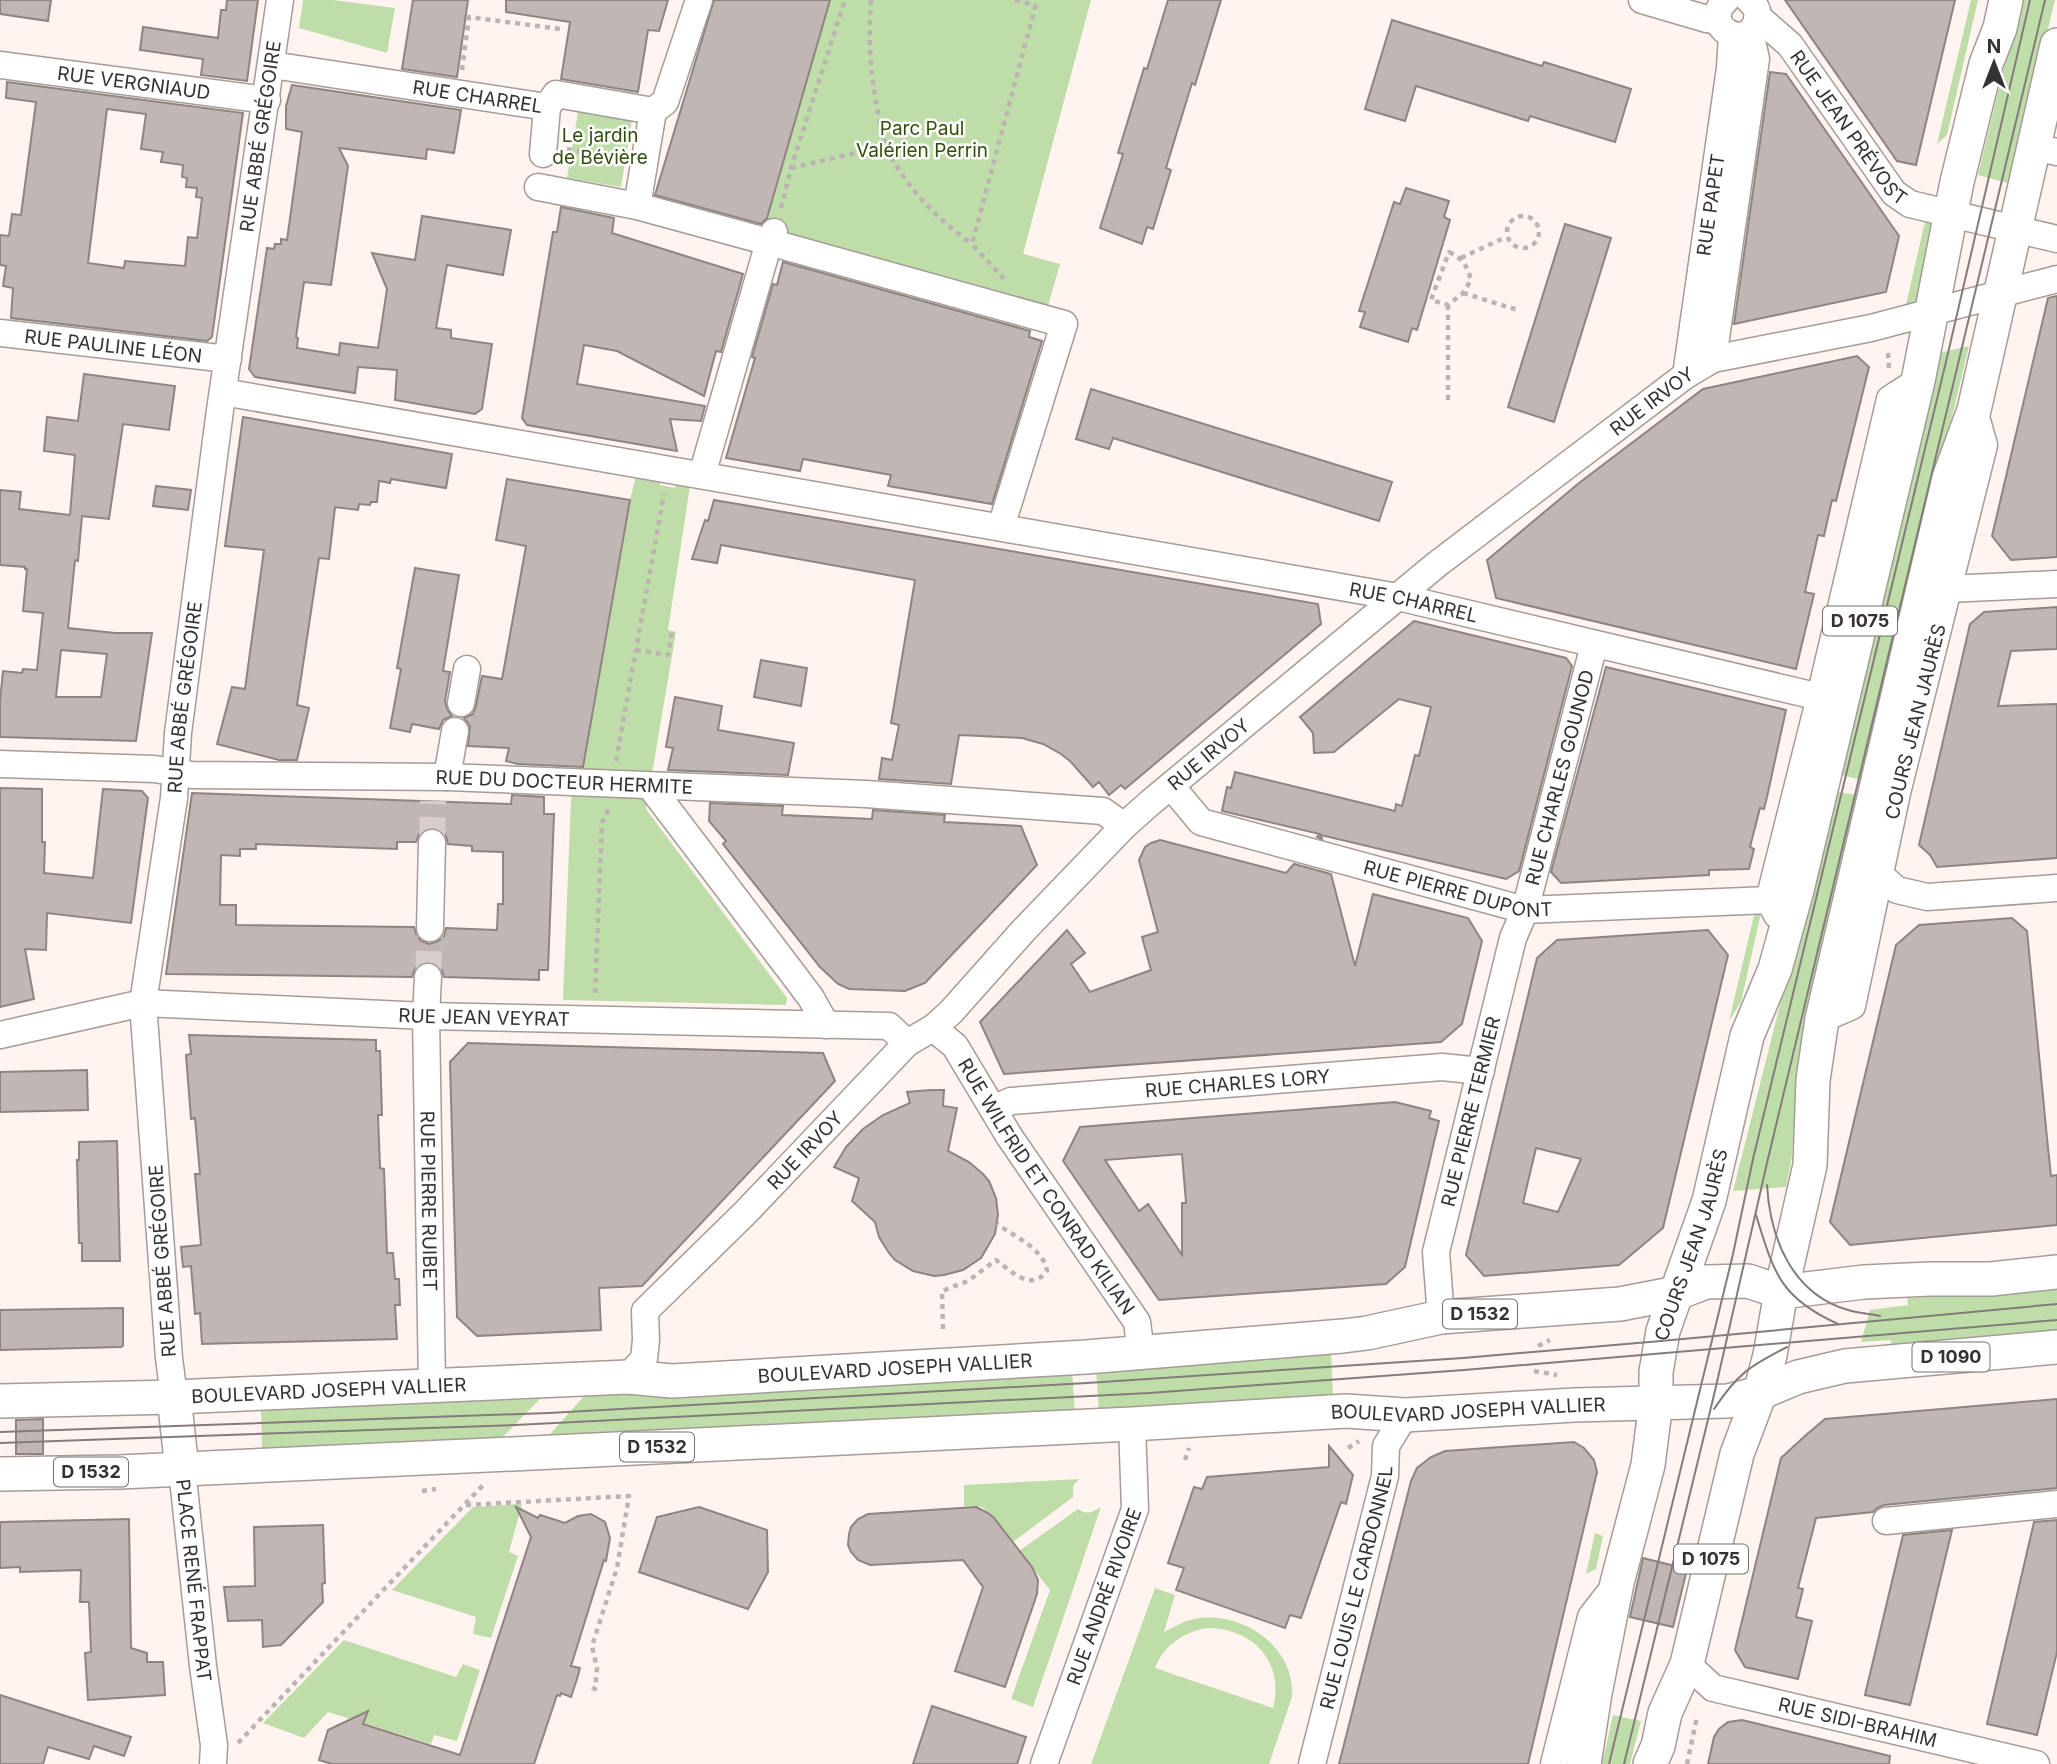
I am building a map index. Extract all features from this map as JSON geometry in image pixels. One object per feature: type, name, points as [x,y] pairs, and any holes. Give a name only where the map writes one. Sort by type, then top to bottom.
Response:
[{"type":"main road","name":"COURS JEAN JAURÈS","points":[[1656,1402],[1656,1372],[1663,1331],[1709,1201],[1747,1036],[1775,969],[1786,930],[1917,381],[1957,182],[1986,64],[2000,28],[2006,0]]},
{"type":"main road","name":"COURS JEAN JAURÈS","points":[[1760,1393],[1810,1165],[1813,1080],[1822,1019],[1946,492],[1974,410],[2023,198],[2045,150],[2055,61]]},
{"type":"main road","points":[[1781,1292],[1864,1282],[1991,1279],[2057,1272]]},
{"type":"main road","name":"BOULEVARD JOSEPH VALLIER","points":[[0,1401],[174,1397],[628,1377],[672,1381],[1140,1353],[1355,1335],[1441,1317],[1620,1304],[1678,1293],[1706,1282],[1748,1281],[1781,1292]]},
{"type":"main road","name":"D 1090","points":[[1760,1393],[1798,1377],[1845,1366],[2057,1347]]},
{"type":"main road","name":"BOULEVARD JOSEPH VALLIER","points":[[0,1474],[182,1469],[1132,1424],[1346,1411],[1405,1415],[1574,1405],[1728,1401],[1760,1393]]},
{"type":"main road","name":"D 1075","points":[[1658,1758],[1665,1713],[1686,1664],[1737,1454],[1760,1393]]},
{"type":"main road","name":"PLACE RENÉ FRAPPAT","points":[[174,1397],[182,1469]]},
{"type":"main road","name":"D 1075","points":[[1584,1764],[1617,1583],[1648,1465],[1656,1402]]},
{"type":"street","name":"RUE ABBÉ GRÉGOIRE","points":[[174,1397],[142,1003],[174,798],[178,733],[223,392],[281,0]]},
{"type":"street","points":[[638,205],[653,111],[665,102],[699,0]]},
{"type":"street","points":[[1642,0],[1707,19],[1743,14]]},
{"type":"street","name":"RUE JEAN PRÉVOST","points":[[1743,14],[1790,45],[1894,193],[1910,204],[1952,213]]},
{"type":"street","name":"RUE PAPET","points":[[1713,359],[1756,59],[1743,14]]},
{"type":"street","name":"RUE PAPET","points":[[1686,375],[1730,68],[1743,14]]},
{"type":"street","name":"RUE VERGNIAUD","points":[[0,65],[267,100]]},
{"type":"street","name":"RUE CHARREL","points":[[272,65],[547,107],[556,94],[653,111]]},
{"type":"street","points":[[547,107],[553,150]]},
{"type":"street","points":[[549,189],[638,205],[771,237],[1065,324],[1001,527]]},
{"type":"street","points":[[1952,213],[2057,239]]},
{"type":"street","points":[[702,475],[771,237]]},
{"type":"street","points":[[1932,312],[2057,279]]},
{"type":"street","name":"RUE IRVOY","points":[[628,1377],[644,1359],[645,1311],[746,1212],[907,1043],[933,1028],[951,1012],[1023,931],[1124,826],[1437,565],[1686,375],[1713,359],[1861,330],[1932,312]]},
{"type":"street","name":"RUE PAULINE LÉON","points":[[0,332],[228,359]]},
{"type":"street","points":[[1786,930],[1769,900],[1890,399],[1917,381]]},
{"type":"street","name":"RUE CHARREL","points":[[223,392],[1398,597],[1820,697]]},
{"type":"street","name":"COURS JEAN JAURÈS","points":[[1822,1019],[1852,1006],[1897,793],[1984,446],[1974,410]]},
{"type":"street","points":[[1948,589],[2057,584]]},
{"type":"street","name":"RUE CHARLES GOUNOD","points":[[1525,910],[1594,645]]},
{"type":"street","points":[[460,703],[467,669]]},
{"type":"street","points":[[438,785],[455,731]]},
{"type":"street","name":"RUE DU DOCTEUR HERMITE","points":[[0,764],[154,769],[192,775],[612,794],[650,786],[866,794],[1103,811],[1124,826]]},
{"type":"street","points":[[650,786],[811,998],[826,1025]]},
{"type":"street","name":"RUE PIERRE DUPONT","points":[[1171,786],[1201,822],[1525,910],[1769,900]]},
{"type":"street","points":[[430,928],[432,844]]},
{"type":"street","points":[[1880,875],[1897,890],[1927,897],[2057,888]]},
{"type":"street","name":"RUE PIERRE TERMIER","points":[[1441,1317],[1436,1252],[1513,938],[1525,910]]},
{"type":"street","name":"RUE PIERRE RUIBET","points":[[429,977],[426,1016],[432,1386]]},
{"type":"street","name":"RUE JEAN VEYRAT","points":[[0,1035],[142,1003],[426,1016],[889,1026],[907,1043]]},
{"type":"street","name":"RUE WILFRID ET CONRAD KILIAN","points":[[933,1028],[955,1046],[1009,1136],[1137,1322],[1140,1353]]},
{"type":"street","name":"RUE CHARLES LORY","points":[[993,1109],[1011,1101],[1442,1067],[1482,1072]]},
{"type":"street","name":"RUE LOUIS LE CARDONNEL","points":[[1312,1764],[1385,1476],[1386,1446],[1405,1415]]},
{"type":"street","name":"RUE ANDRÉ RIVOIRE","points":[[1044,1764],[1135,1509],[1132,1424]]},
{"type":"street","name":"PLACE RENÉ FRAPPAT","points":[[182,1469],[214,1745],[213,1764]]},
{"type":"street","points":[[1885,1521],[2057,1504]]},
{"type":"street","points":[[1554,1764],[1591,1617],[1617,1583]]},
{"type":"street","name":"RUE SIDI-BRAHIM","points":[[1686,1664],[1713,1688],[2036,1764]]},
{"type":"path","points":[[771,237],[845,0]]},
{"type":"path","points":[[871,0],[869,57],[872,84],[886,146],[921,200],[972,244],[1004,279]]},
{"type":"path","points":[[972,244],[1036,3],[1015,0]]},
{"type":"path","points":[[458,93],[469,17],[561,29]]},
{"type":"path","points":[[791,168],[886,146]]},
{"type":"path","points":[[553,150],[595,154]]},
{"type":"path","points":[[1526,215],[1536,221],[1539,234],[1533,244],[1525,248],[1514,246],[1506,237],[1510,220],[1526,215]]},
{"type":"path","points":[[1461,258],[1506,237]]},
{"type":"path","points":[[1449,252],[1461,258],[1471,280],[1463,293],[1448,305],[1431,300],[1449,252]]},
{"type":"path","points":[[1463,293],[1518,310]]},
{"type":"path","points":[[1448,305],[1448,402]]},
{"type":"path","points":[[595,993],[602,822],[612,794],[668,469]]},
{"type":"path","points":[[636,650],[668,655],[672,631]]},
{"type":"path","points":[[943,1329],[942,1291],[968,1281],[996,1260],[1022,1279],[1031,1281],[1041,1278],[1047,1271],[1046,1263],[1027,1244],[998,1224]]},
{"type":"path","points":[[236,1744],[486,1482]]},
{"type":"path","points":[[465,1505],[629,1496],[617,1569],[592,1646],[597,1668],[595,1689],[588,1685]]},
{"type":"green space","points":[[303,0],[333,0],[395,8],[387,53],[299,28]]},
{"type":"green space","name":"Parc Paul Valérien Perrin","points":[[830,0],[1091,0],[1023,254],[1060,264],[1047,309],[763,229]]},
{"type":"green space","points":[[1971,0],[1978,0],[1947,135],[1937,144]]},
{"type":"green space","points":[[2020,0],[2055,0],[2011,184],[1978,175]]},
{"type":"green space","name":"Le jardin de Bévière","points":[[579,106],[633,114],[621,187],[567,178]]},
{"type":"green space","points":[[1926,217],[1935,226],[1919,299],[1905,309]]},
{"type":"green space","points":[[1969,346],[1865,781],[1838,774],[1938,353]]},
{"type":"green space","points":[[636,475],[660,480],[660,485],[675,488],[676,483],[690,486],[668,630],[676,632],[646,809],[787,998],[786,1005],[563,1000],[571,799],[583,771]]},
{"type":"green space","points":[[1834,791],[1862,796],[1797,1066],[1792,1156],[1786,1187],[1733,1191]]},
{"type":"green space","points":[[1755,911],[1761,913],[1741,1002],[1729,1021]]},
{"type":"green space","points":[[2057,1290],[2057,1333],[1892,1349],[1891,1340],[1861,1342],[1870,1310],[1908,1305],[1907,1298]]},
{"type":"green space","points":[[1331,1352],[1333,1398],[1099,1412],[1096,1370]]},
{"type":"green space","points":[[1072,1371],[1075,1413],[544,1441],[584,1396]]},
{"type":"green space","points":[[540,1399],[498,1442],[262,1451],[261,1408]]},
{"type":"green space","points":[[1079,1479],[1073,1486],[1073,1497],[1013,1542],[982,1507],[964,1506],[964,1485]]},
{"type":"green space","points":[[522,1504],[509,1552],[518,1556],[491,1638],[473,1634],[476,1617],[392,1590],[473,1507]]},
{"type":"green space","points":[[1101,1507],[1033,1707],[1011,1699],[1050,1590],[1019,1551],[1078,1509],[1089,1512]]},
{"type":"green space","points":[[1595,1533],[1603,1536],[1596,1569],[1586,1574]]},
{"type":"green space","points":[[1155,1588],[1175,1595],[1164,1632],[1194,1619],[1230,1620],[1247,1626],[1262,1636],[1285,1662],[1291,1679],[1292,1697],[1269,1764],[1091,1764]],"holes":[[[1207,1628],[1224,1630],[1251,1641],[1270,1662],[1275,1691],[1273,1708],[1155,1668],[1169,1646],[1183,1636]]]},
{"type":"green space","points":[[344,1640],[456,1677],[463,1664],[480,1670],[457,1741],[434,1735],[431,1744],[328,1712],[304,1738],[263,1723]]},
{"type":"green space","points":[[1613,1715],[1641,1721],[1630,1764],[1602,1764]]},
{"type":"building","points":[[0,0],[51,0],[48,21],[0,14]]},
{"type":"building","points":[[227,0],[258,0],[247,81],[201,75],[203,59],[140,50],[143,27],[218,38],[221,10],[226,10]]},
{"type":"building","points":[[413,0],[468,0],[457,77],[402,69]]},
{"type":"building","points":[[506,0],[668,0],[659,31],[648,30],[638,92],[561,79],[570,22],[506,12]]},
{"type":"building","points":[[714,0],[830,0],[767,218],[761,224],[655,195]]},
{"type":"building","points":[[1168,0],[1221,0],[1166,168],[1171,170],[1153,229],[1147,227],[1142,244],[1100,228],[1123,154],[1118,153]]},
{"type":"building","points":[[1785,0],[1955,0],[1916,165],[1897,161]]},
{"type":"building","points":[[1392,20],[1542,66],[1544,62],[1631,89],[1615,142],[1530,116],[1528,121],[1416,86],[1405,121],[1365,109]]},
{"type":"building","points":[[1770,72],[1786,74],[1899,236],[1886,292],[1734,324]]},
{"type":"building","points":[[7,82],[243,113],[212,337],[207,341],[11,318],[13,288],[3,286],[6,266],[0,265],[0,235],[9,236],[12,214],[21,215],[36,102],[6,98]],"holes":[[[107,109],[146,114],[141,149],[163,152],[161,162],[183,165],[182,177],[187,178],[186,187],[197,188],[196,197],[202,198],[197,238],[188,237],[185,266],[125,261],[124,268],[88,263]]]},
{"type":"building","points":[[292,85],[461,110],[454,153],[427,149],[426,159],[339,148],[348,166],[331,285],[304,282],[296,337],[297,348],[339,355],[340,343],[378,348],[387,289],[372,253],[415,260],[422,216],[511,230],[503,275],[447,265],[436,328],[451,330],[451,338],[492,344],[482,409],[475,414],[395,400],[397,370],[358,367],[355,393],[255,377],[249,369],[267,248],[274,249],[275,244],[281,244],[281,239],[287,240],[302,132],[286,129],[286,106]]},
{"type":"building","points":[[1406,188],[1449,201],[1444,217],[1450,220],[1417,330],[1412,328],[1408,342],[1360,327],[1365,312],[1359,311],[1394,202],[1400,204]]},
{"type":"building","points":[[561,207],[614,218],[612,233],[743,274],[721,352],[716,351],[704,396],[617,351],[584,345],[577,384],[705,406],[701,421],[670,419],[677,451],[527,425],[522,418],[553,232],[557,232]]},
{"type":"building","points":[[1565,224],[1611,238],[1554,422],[1508,407]]},
{"type":"building","points":[[783,262],[1030,331],[1029,337],[1042,341],[992,504],[888,486],[891,475],[803,459],[800,471],[726,458],[773,284],[777,285]]},
{"type":"building","points":[[2057,296],[2057,557],[2011,560],[1992,536],[2048,298]]},
{"type":"building","points":[[1857,356],[1869,367],[1836,501],[1832,500],[1824,536],[1818,535],[1805,592],[1814,594],[1796,669],[1496,598],[1487,560],[1579,483],[1703,389]]},
{"type":"building","points":[[84,374],[175,386],[169,430],[123,424],[109,519],[82,516],[68,628],[115,633],[152,633],[136,741],[0,737],[3,671],[22,673],[23,669],[37,670],[43,613],[23,611],[27,569],[0,565],[0,490],[21,492],[19,509],[70,515],[75,455],[44,451],[47,417],[78,421]],"holes":[[[61,650],[107,654],[101,697],[56,697]]]},
{"type":"building","points":[[1091,389],[1392,482],[1379,521],[1113,438],[1109,449],[1076,439]]},
{"type":"building","points":[[243,417],[452,454],[446,488],[391,479],[390,483],[379,481],[377,502],[371,502],[370,505],[359,504],[358,510],[335,507],[329,559],[319,558],[297,705],[309,708],[297,760],[279,760],[217,744],[232,687],[245,689],[264,550],[225,546]]},
{"type":"building","points":[[507,479],[630,500],[583,767],[518,764],[506,761],[509,748],[468,746],[470,726],[464,718],[473,714],[482,676],[502,679],[526,546],[496,540]]},
{"type":"building","points":[[156,486],[191,490],[188,510],[153,506]]},
{"type":"building","points":[[714,500],[1318,604],[1321,624],[1125,789],[1121,785],[1109,795],[1099,782],[1093,787],[1061,754],[1043,744],[1022,738],[959,735],[951,784],[879,779],[882,758],[892,760],[899,725],[891,723],[915,580],[721,545],[717,563],[692,559]]},
{"type":"building","points":[[415,568],[459,575],[443,671],[450,672],[445,701],[452,716],[443,720],[439,729],[412,724],[410,732],[390,728],[401,669],[397,668]]},
{"type":"building","points":[[2057,607],[2057,649],[2011,651],[1998,706],[2057,704],[2057,858],[1937,867],[1930,855],[1919,845],[1970,624],[1984,612]]},
{"type":"building","points":[[1414,621],[1566,658],[1572,666],[1519,871],[1506,879],[1321,835],[1322,839],[1317,837],[1320,834],[1222,811],[1227,787],[1231,788],[1235,772],[1395,811],[1396,804],[1402,806],[1415,755],[1419,756],[1431,707],[1399,699],[1334,752],[1314,753],[1313,733],[1300,717]]},
{"type":"building","points":[[761,660],[807,668],[801,706],[754,697]]},
{"type":"building","points":[[1606,667],[1786,710],[1764,809],[1760,808],[1750,847],[1754,849],[1749,869],[1709,870],[1709,875],[1561,883],[1551,872]]},
{"type":"building","points":[[675,697],[722,706],[718,730],[794,743],[788,775],[668,770],[673,748],[666,747]]},
{"type":"building","points":[[0,788],[42,789],[44,873],[93,878],[103,789],[142,791],[148,798],[131,923],[47,913],[46,950],[25,949],[34,999],[0,1007]]},
{"type":"building","points":[[192,793],[511,804],[512,795],[544,797],[544,814],[554,814],[548,970],[539,970],[539,980],[444,977],[437,964],[428,961],[415,968],[412,977],[166,974]],"holes":[[[432,827],[441,830],[448,844],[472,846],[472,851],[503,852],[503,904],[498,904],[497,930],[446,928],[444,936],[429,944],[421,941],[414,927],[236,925],[236,905],[220,905],[221,855],[240,856],[240,849],[256,849],[256,844],[397,849],[397,842],[416,842],[424,830]]]},
{"type":"building","points":[[710,803],[783,806],[782,815],[872,819],[873,810],[945,815],[944,822],[1021,826],[1037,865],[925,983],[905,991],[849,989],[838,984],[820,967],[723,844],[726,841],[709,821]]},
{"type":"building","points":[[1160,840],[1286,873],[1294,864],[1331,874],[1355,966],[1373,894],[1468,918],[1482,941],[1462,1024],[1441,1042],[1004,1074],[980,1022],[1067,930],[1085,953],[1071,964],[1090,992],[1151,970],[1142,937],[1158,932],[1139,860],[1145,847]]},
{"type":"building","points":[[2012,918],[2027,931],[2051,1176],[2057,1175],[2057,1225],[1850,1245],[1830,1222],[1896,945],[1919,925]]},
{"type":"building","points":[[1708,930],[1728,955],[1663,1228],[1619,1265],[1484,1276],[1466,1255],[1537,958],[1557,940]],"holes":[[[1536,1148],[1581,1159],[1558,1212],[1523,1203]]]},
{"type":"building","points":[[189,1035],[376,1040],[376,1051],[380,1051],[382,1115],[378,1115],[380,1168],[384,1169],[387,1253],[393,1253],[395,1279],[399,1279],[400,1305],[395,1305],[397,1339],[202,1344],[200,1313],[195,1314],[191,1266],[183,1267],[181,1247],[201,1245],[195,1174],[200,1174],[195,1118],[191,1119],[186,1055],[191,1054]]},
{"type":"building","points":[[468,1043],[823,1053],[835,1081],[642,1286],[599,1288],[601,1330],[477,1336],[457,1317],[450,1062]]},
{"type":"building","points":[[87,1070],[88,1110],[0,1112],[0,1072]]},
{"type":"building","points":[[944,1090],[943,1106],[957,1108],[948,1151],[969,1162],[989,1181],[996,1198],[998,1215],[995,1234],[981,1258],[963,1270],[934,1276],[913,1271],[895,1260],[879,1237],[875,1222],[852,1201],[859,1178],[834,1167],[846,1147],[863,1129],[883,1115],[910,1103],[907,1092]]},
{"type":"building","points":[[1395,1102],[1431,1111],[1429,1118],[1439,1121],[1405,1267],[1386,1284],[1159,1300],[1063,1161],[1080,1127]],"holes":[[[1182,1154],[1186,1203],[1182,1203],[1182,1255],[1148,1204],[1139,1211],[1105,1160]]]},
{"type":"building","points":[[117,1141],[120,1261],[82,1261],[82,1243],[79,1243],[79,1142]]},
{"type":"building","points":[[123,1308],[121,1347],[0,1350],[0,1310]]},
{"type":"building","points":[[2057,1399],[2057,1488],[1884,1505],[1873,1512],[1816,1518],[1798,1588],[1803,1589],[1796,1617],[1812,1621],[1798,1679],[1745,1667],[1735,1650],[1781,1458],[1806,1435],[1825,1419]]},
{"type":"building","points":[[43,1419],[43,1454],[16,1454],[16,1420]]},
{"type":"building","points":[[1574,1442],[1584,1448],[1594,1460],[1597,1472],[1528,1764],[1339,1764],[1411,1481],[1417,1468],[1431,1457],[1445,1451]]},
{"type":"building","points":[[1329,1446],[1353,1475],[1346,1504],[1341,1502],[1301,1618],[1290,1615],[1285,1628],[1176,1590],[1184,1568],[1168,1563],[1194,1487],[1202,1489],[1207,1477],[1329,1467]]},
{"type":"building","points":[[516,1507],[538,1518],[540,1515],[565,1523],[578,1516],[591,1514],[605,1522],[610,1538],[606,1561],[604,1560],[571,1666],[580,1668],[571,1697],[561,1693],[560,1696],[557,1695],[534,1764],[332,1764],[319,1760],[328,1730],[368,1711],[363,1724],[460,1755],[531,1537]]},
{"type":"building","points":[[699,1507],[767,1530],[768,1572],[748,1609],[639,1572],[657,1517]]},
{"type":"building","points":[[976,1507],[994,1518],[1032,1567],[1038,1580],[1037,1594],[1005,1687],[955,1671],[983,1587],[963,1560],[870,1565],[858,1560],[848,1545],[851,1527],[858,1519],[868,1514]]},
{"type":"building","points":[[129,1519],[131,1648],[147,1653],[147,1662],[163,1662],[165,1695],[88,1700],[85,1653],[91,1652],[89,1602],[80,1602],[81,1570],[20,1572],[20,1567],[0,1568],[0,1522]]},
{"type":"building","points":[[2057,1520],[2057,1652],[2037,1735],[1987,1724],[2034,1522]]},
{"type":"building","points":[[323,1525],[323,1602],[281,1645],[263,1647],[262,1620],[228,1621],[224,1587],[255,1586],[254,1527]]},
{"type":"building","points":[[1952,1530],[1910,1705],[1865,1695],[1903,1535]]},
{"type":"building","points":[[1643,1558],[1687,1569],[1673,1627],[1630,1617]]},
{"type":"building","points":[[0,1695],[131,1737],[124,1756],[94,1746],[89,1759],[48,1747],[43,1764],[0,1764]]},
{"type":"building","points":[[932,1706],[1026,1737],[1017,1764],[913,1764]]},
{"type":"building","points":[[1742,1720],[1890,1756],[1889,1764],[1708,1764],[1714,1737],[1719,1729],[1728,1722]]},
{"type":"tunnel","points":[[432,843],[433,801]]},
{"type":"tunnel","points":[[428,977],[430,928]]},
{"type":"tram line","points":[[1609,1764],[1945,366],[2030,0]]},
{"type":"tram line","points":[[1624,1764],[2045,0]]},
{"type":"tram line","points":[[1767,1185],[1779,1244],[1799,1277],[1812,1291],[1829,1302],[1852,1311],[1880,1316]]},
{"type":"tram line","points":[[1756,1215],[1768,1253],[1782,1282],[1803,1304],[1838,1324]]},
{"type":"tram line","points":[[0,1432],[549,1413],[1087,1383],[1463,1358],[2057,1304]]},
{"type":"tram line","points":[[0,1443],[515,1425],[1149,1393],[1464,1370],[2057,1320]]},
{"type":"tram line","points":[[1714,1409],[1730,1387],[1746,1372],[1787,1347]]}]
